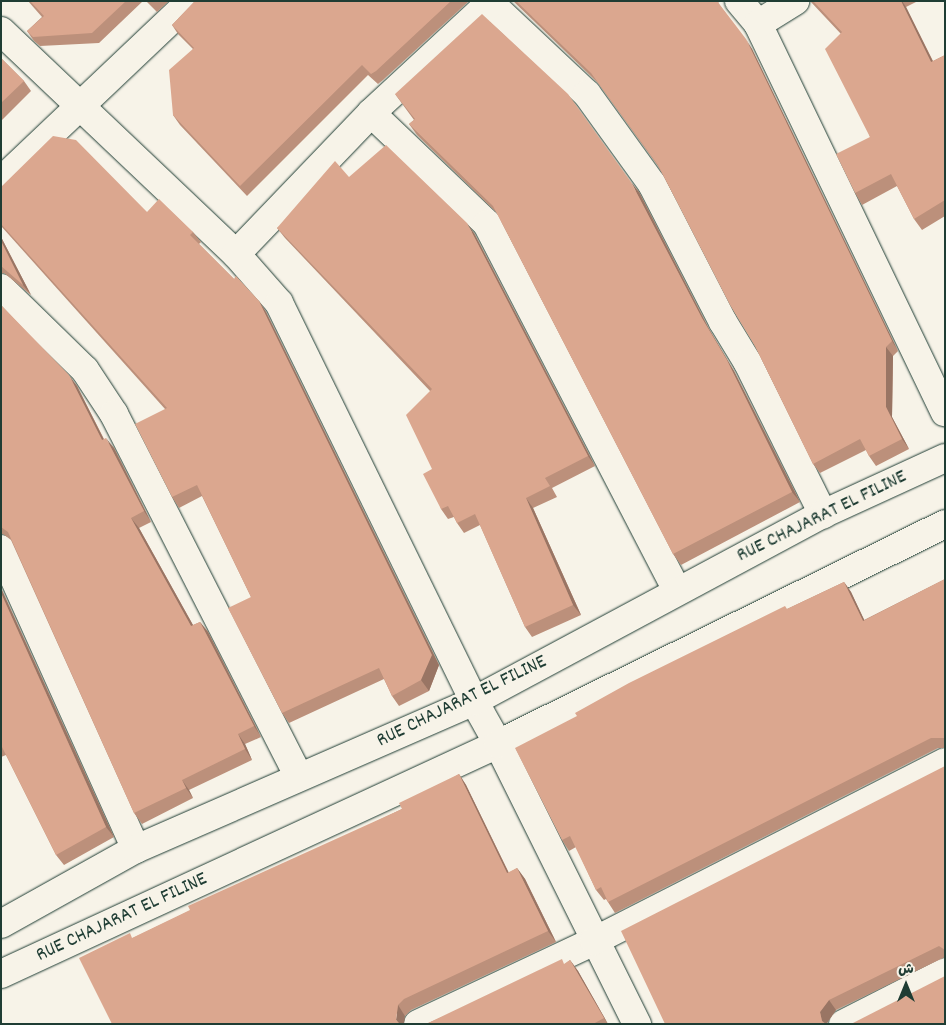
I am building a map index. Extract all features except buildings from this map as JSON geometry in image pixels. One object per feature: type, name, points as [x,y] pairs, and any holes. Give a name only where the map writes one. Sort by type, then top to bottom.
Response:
[{"type":"street","points":[[1,181],[191,1]]},
{"type":"street","points":[[739,1],[758,24],[945,412]]},
{"type":"street","points":[[758,24],[795,1]]},
{"type":"street","points":[[236,254],[371,113],[491,2],[587,94],[652,184],[723,322],[748,363],[823,514]]},
{"type":"street","points":[[1,31],[79,108],[236,254],[279,303],[474,701],[498,744],[594,941],[637,1024]]},
{"type":"street","points":[[371,113],[487,224],[677,591]]},
{"type":"street","points":[[1,288],[85,370],[114,414],[299,778]]},
{"type":"street","name":"RUE CHAJARAT EL FILINE","points":[[1,924],[136,849],[474,701],[823,514],[945,458]]},
{"type":"street","name":"RUE CHAJARAT EL FILINE","points":[[1,974],[498,744],[945,524]]},
{"type":"street","points":[[1,550],[136,849]]},
{"type":"street","points":[[418,1024],[594,941],[945,762]]},
{"type":"street","points":[[844,1024],[945,972]]}]
